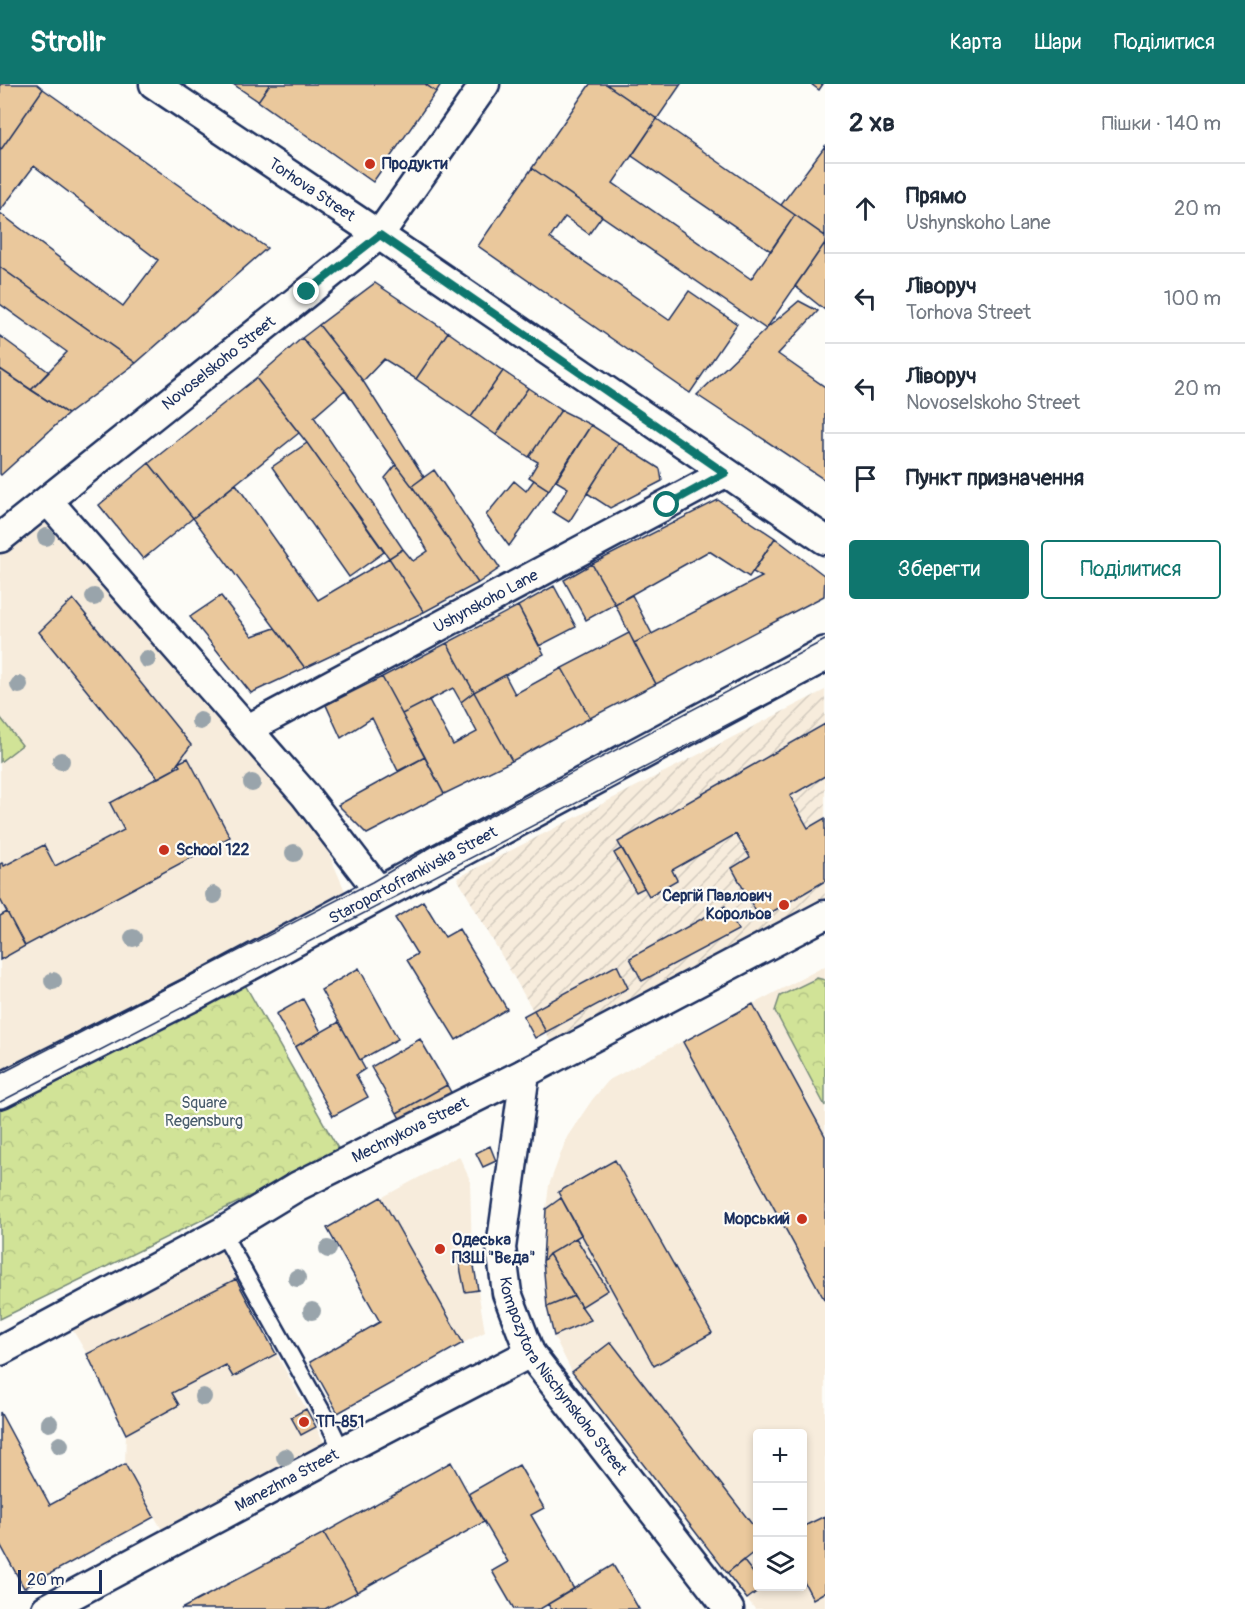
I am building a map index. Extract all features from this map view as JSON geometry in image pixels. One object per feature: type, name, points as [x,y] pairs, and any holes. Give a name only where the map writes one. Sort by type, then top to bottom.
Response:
[{"type":"main road","name":"Staroportofrankivska Street","points":[[0,1091],[196,992],[825,654]]},
{"type":"street","name":"Torhova Street","points":[[154,84],[380,235],[825,540]]},
{"type":"street","name":"Novoselskoho Street","points":[[0,538],[380,235],[485,84]]},
{"type":"street","name":"Ushynskoho Lane","points":[[248,729],[725,473]]},
{"type":"street","points":[[48,501],[305,795],[381,894]]},
{"type":"street","name":"Mechnykova Street","points":[[0,1351],[222,1232],[298,1186],[525,1073],[825,915]]},
{"type":"street","name":"Kompozytora Nischynskoho Street","points":[[525,1073],[501,1248],[507,1293],[530,1353],[729,1609]]},
{"type":"street","name":"Manezhna Street","points":[[46,1609],[530,1353]]},
{"type":"lane","points":[[222,1232],[342,1451]]},
{"type":"shaded area","name":"School 122","points":[[48,503],[304,795],[351,905],[0,1086],[0,541]]},
{"type":"shaded area","points":[[825,690],[825,913],[558,1054],[457,878]]},
{"type":"shaded area","points":[[825,966],[825,1609],[755,1609],[572,1372],[554,1336],[547,1307],[543,1261],[549,1185],[567,1137],[592,1100],[609,1080]]},
{"type":"shaded area","name":"Одеська ПЗШ \"Вєда\"","points":[[459,1156],[470,1180],[472,1254],[485,1332],[463,1343],[381,1198]]},
{"type":"shaded area","points":[[215,1240],[325,1444],[162,1530],[125,1464],[126,1434],[87,1354],[66,1319]]},
{"type":"green space","points":[[0,717],[22,745],[0,762]]},
{"type":"green space","points":[[817,978],[825,980],[825,1106],[775,1011],[780,996]]},
{"type":"green space","name":"Square Regensburg","points":[[244,983],[340,1152],[0,1319],[0,1109]]},
{"type":"building","points":[[0,84],[37,84],[43,89],[0,151]]},
{"type":"building","points":[[233,84],[270,84],[258,101]]},
{"type":"building","points":[[270,84],[425,84],[436,92],[373,182],[258,101]]},
{"type":"building","points":[[425,84],[441,84],[436,92]]},
{"type":"building","points":[[590,84],[606,84],[657,119],[613,183],[751,279],[795,215],[825,236],[825,243],[766,329],[532,168]]},
{"type":"building","points":[[606,84],[681,84],[657,119]]},
{"type":"building","points":[[811,84],[823,84],[819,90]]},
{"type":"building","points":[[43,89],[267,248],[136,363],[0,267],[0,213],[123,306],[158,260],[34,166],[0,211],[0,151]]},
{"type":"building","points":[[657,119],[795,215],[771,251],[632,156]]},
{"type":"building","points":[[825,146],[825,236],[781,205]]},
{"type":"building","points":[[532,168],[602,216],[589,234],[565,217],[550,238],[669,320],[689,291],[737,324],[690,393],[478,246]]},
{"type":"building","points":[[825,243],[825,310],[795,286]]},
{"type":"building","points":[[0,267],[136,363],[68,414],[31,390],[67,352],[0,304]]},
{"type":"building","points":[[375,283],[448,332],[416,379],[384,359],[363,381],[319,325]]},
{"type":"building","points":[[799,301],[818,311],[778,354],[825,387],[825,480],[697,395]]},
{"type":"building","points":[[319,325],[363,381],[424,477],[412,486],[345,390],[302,338]]},
{"type":"building","points":[[448,332],[503,371],[471,417],[416,379]]},
{"type":"building","points":[[0,336],[49,372],[31,390],[0,369]]},
{"type":"building","points":[[302,338],[345,390],[314,417],[403,549],[389,558],[307,443],[256,378]]},
{"type":"building","points":[[0,369],[68,414],[1,475],[0,474]]},
{"type":"building","points":[[503,371],[528,388],[496,435],[471,417]]},
{"type":"building","points":[[256,378],[299,433],[193,518],[149,463]]},
{"type":"building","points":[[528,388],[561,410],[529,457],[496,435]]},
{"type":"building","points":[[561,410],[591,425],[549,490],[529,477],[538,462],[529,457]]},
{"type":"building","points":[[591,425],[619,443],[569,522],[553,512],[568,488],[556,481]]},
{"type":"building","points":[[307,443],[384,552],[349,577],[272,467]]},
{"type":"building","points":[[619,443],[660,469],[662,481],[610,508],[587,493]]},
{"type":"building","points":[[149,463],[193,518],[143,559],[99,505]]},
{"type":"building","points":[[396,465],[478,583],[424,612],[389,558],[403,549],[413,561],[428,551],[385,478]]},
{"type":"building","points":[[434,470],[500,568],[478,583],[412,486]]},
{"type":"building","points":[[534,480],[549,490],[509,546],[486,515],[514,481],[526,491]]},
{"type":"building","points":[[236,484],[318,600],[389,558],[424,612],[305,668],[193,518]]},
{"type":"building","points":[[718,500],[775,538],[749,577],[709,551],[615,604],[592,564]]},
{"type":"building","points":[[775,538],[825,576],[824,596],[656,684],[634,643],[762,577],[753,572]]},
{"type":"building","points":[[592,564],[615,604],[586,620],[564,580]]},
{"type":"building","points":[[554,586],[576,627],[539,646],[518,606]]},
{"type":"building","points":[[632,595],[652,634],[634,643],[615,604]]},
{"type":"building","points":[[221,596],[252,636],[275,628],[305,668],[251,693],[190,617]]},
{"type":"building","points":[[73,599],[191,745],[173,770],[158,778],[39,632]]},
{"type":"building","points":[[518,606],[544,654],[474,692],[447,643]]},
{"type":"building","points":[[629,633],[656,684],[590,718],[562,668]]},
{"type":"building","points":[[447,643],[474,692],[461,702],[453,688],[402,714],[382,677]]},
{"type":"building","points":[[562,668],[590,718],[512,761],[474,692],[505,675],[515,694]]},
{"type":"building","points":[[382,677],[425,757],[398,771],[372,718],[341,738],[326,705]]},
{"type":"building","points":[[474,692],[512,761],[444,794],[402,714],[429,700],[453,745],[477,732],[461,702]]},
{"type":"building","points":[[825,724],[825,776],[790,796],[808,828],[825,818],[825,881],[760,919],[732,868],[750,857],[736,834],[672,870],[677,880],[649,896],[618,842]]},
{"type":"building","points":[[425,757],[444,794],[367,834],[338,805]]},
{"type":"building","points":[[188,758],[230,837],[25,946],[0,899],[0,864],[4,866],[44,845],[55,866],[124,830],[110,803],[180,766],[178,763]]},
{"type":"building","points":[[622,848],[644,888],[636,892],[614,853]]},
{"type":"building","points":[[423,901],[445,937],[459,929],[507,1009],[456,1040],[407,960],[417,954],[395,918]]},
{"type":"building","points":[[725,906],[738,930],[642,981],[630,958]]},
{"type":"building","points":[[7,912],[25,946],[0,960],[0,916]]},
{"type":"building","points":[[617,965],[628,988],[546,1032],[534,1010]]},
{"type":"building","points":[[359,968],[398,1039],[360,1060],[321,990]]},
{"type":"building","points":[[303,999],[321,1032],[295,1047],[276,1014]]},
{"type":"building","name":"Морський","points":[[753,1004],[825,1136],[825,1301],[683,1042]]},
{"type":"building","points":[[534,1010],[546,1032],[535,1038],[523,1016]]},
{"type":"building","points":[[339,1022],[365,1069],[356,1075],[368,1097],[333,1116],[295,1047]]},
{"type":"building","points":[[420,1039],[447,1085],[397,1113],[371,1067]]},
{"type":"building","points":[[447,1085],[454,1098],[404,1126],[397,1113]]},
{"type":"building","points":[[490,1146],[496,1161],[483,1167],[476,1153]]},
{"type":"building","points":[[615,1160],[712,1333],[654,1366],[558,1192]]},
{"type":"building","points":[[381,1197],[463,1343],[338,1413],[310,1362],[380,1322],[327,1228]]},
{"type":"building","points":[[561,1198],[581,1235],[549,1254],[543,1261],[546,1209]]},
{"type":"building","points":[[576,1238],[608,1290],[581,1307],[549,1254]]},
{"type":"building","points":[[472,1254],[478,1290],[465,1292],[458,1257]]},
{"type":"building","points":[[549,1254],[574,1296],[547,1307],[543,1261]]},
{"type":"building","points":[[236,1279],[276,1354],[233,1377],[226,1365],[172,1393],[179,1405],[126,1434],[87,1354]]},
{"type":"building","points":[[574,1296],[591,1320],[554,1336],[547,1307]]},
{"type":"building","points":[[611,1342],[753,1526],[753,1553],[727,1573],[572,1372]]},
{"type":"building","name":"ТП-851","points":[[306,1409],[316,1427],[301,1435],[291,1417]]},
{"type":"building","points":[[0,1412],[50,1505],[125,1464],[154,1517],[24,1588],[0,1544]]},
{"type":"building","points":[[451,1462],[484,1522],[357,1592],[324,1533]]},
{"type":"building","points":[[519,1465],[544,1508],[531,1515],[574,1589],[540,1609],[514,1609],[492,1571],[508,1562],[468,1494]]},
{"type":"building","points":[[825,1516],[825,1592],[813,1599],[807,1588],[807,1525]]},
{"type":"building","points":[[324,1533],[357,1592],[325,1609],[181,1609]]},
{"type":"building","points":[[743,1560],[753,1573],[753,1591],[758,1591],[747,1599],[727,1573]]},
{"type":"building","points":[[613,1565],[639,1609],[551,1609],[548,1604]]},
{"type":"tram line","points":[[0,1074],[372,882],[433,846],[825,640]]},
{"type":"tram line","points":[[0,1102],[825,674]]},
{"type":"place","name":"Продукти","points":[[370,164]]},
{"type":"place","name":"School 122","points":[[164,850]]},
{"type":"place","name":"Сергій Павлович Корольов","points":[[784,905]]},
{"type":"place","name":"Морський","points":[[802,1219]]},
{"type":"place","name":"Одеська ПЗШ \"Вєда\"","points":[[440,1249]]},
{"type":"place","name":"ТП-851","points":[[304,1422]]},
{"type":"route","points":[[307,292],[380,235],[725,473],[667,505]]}]
